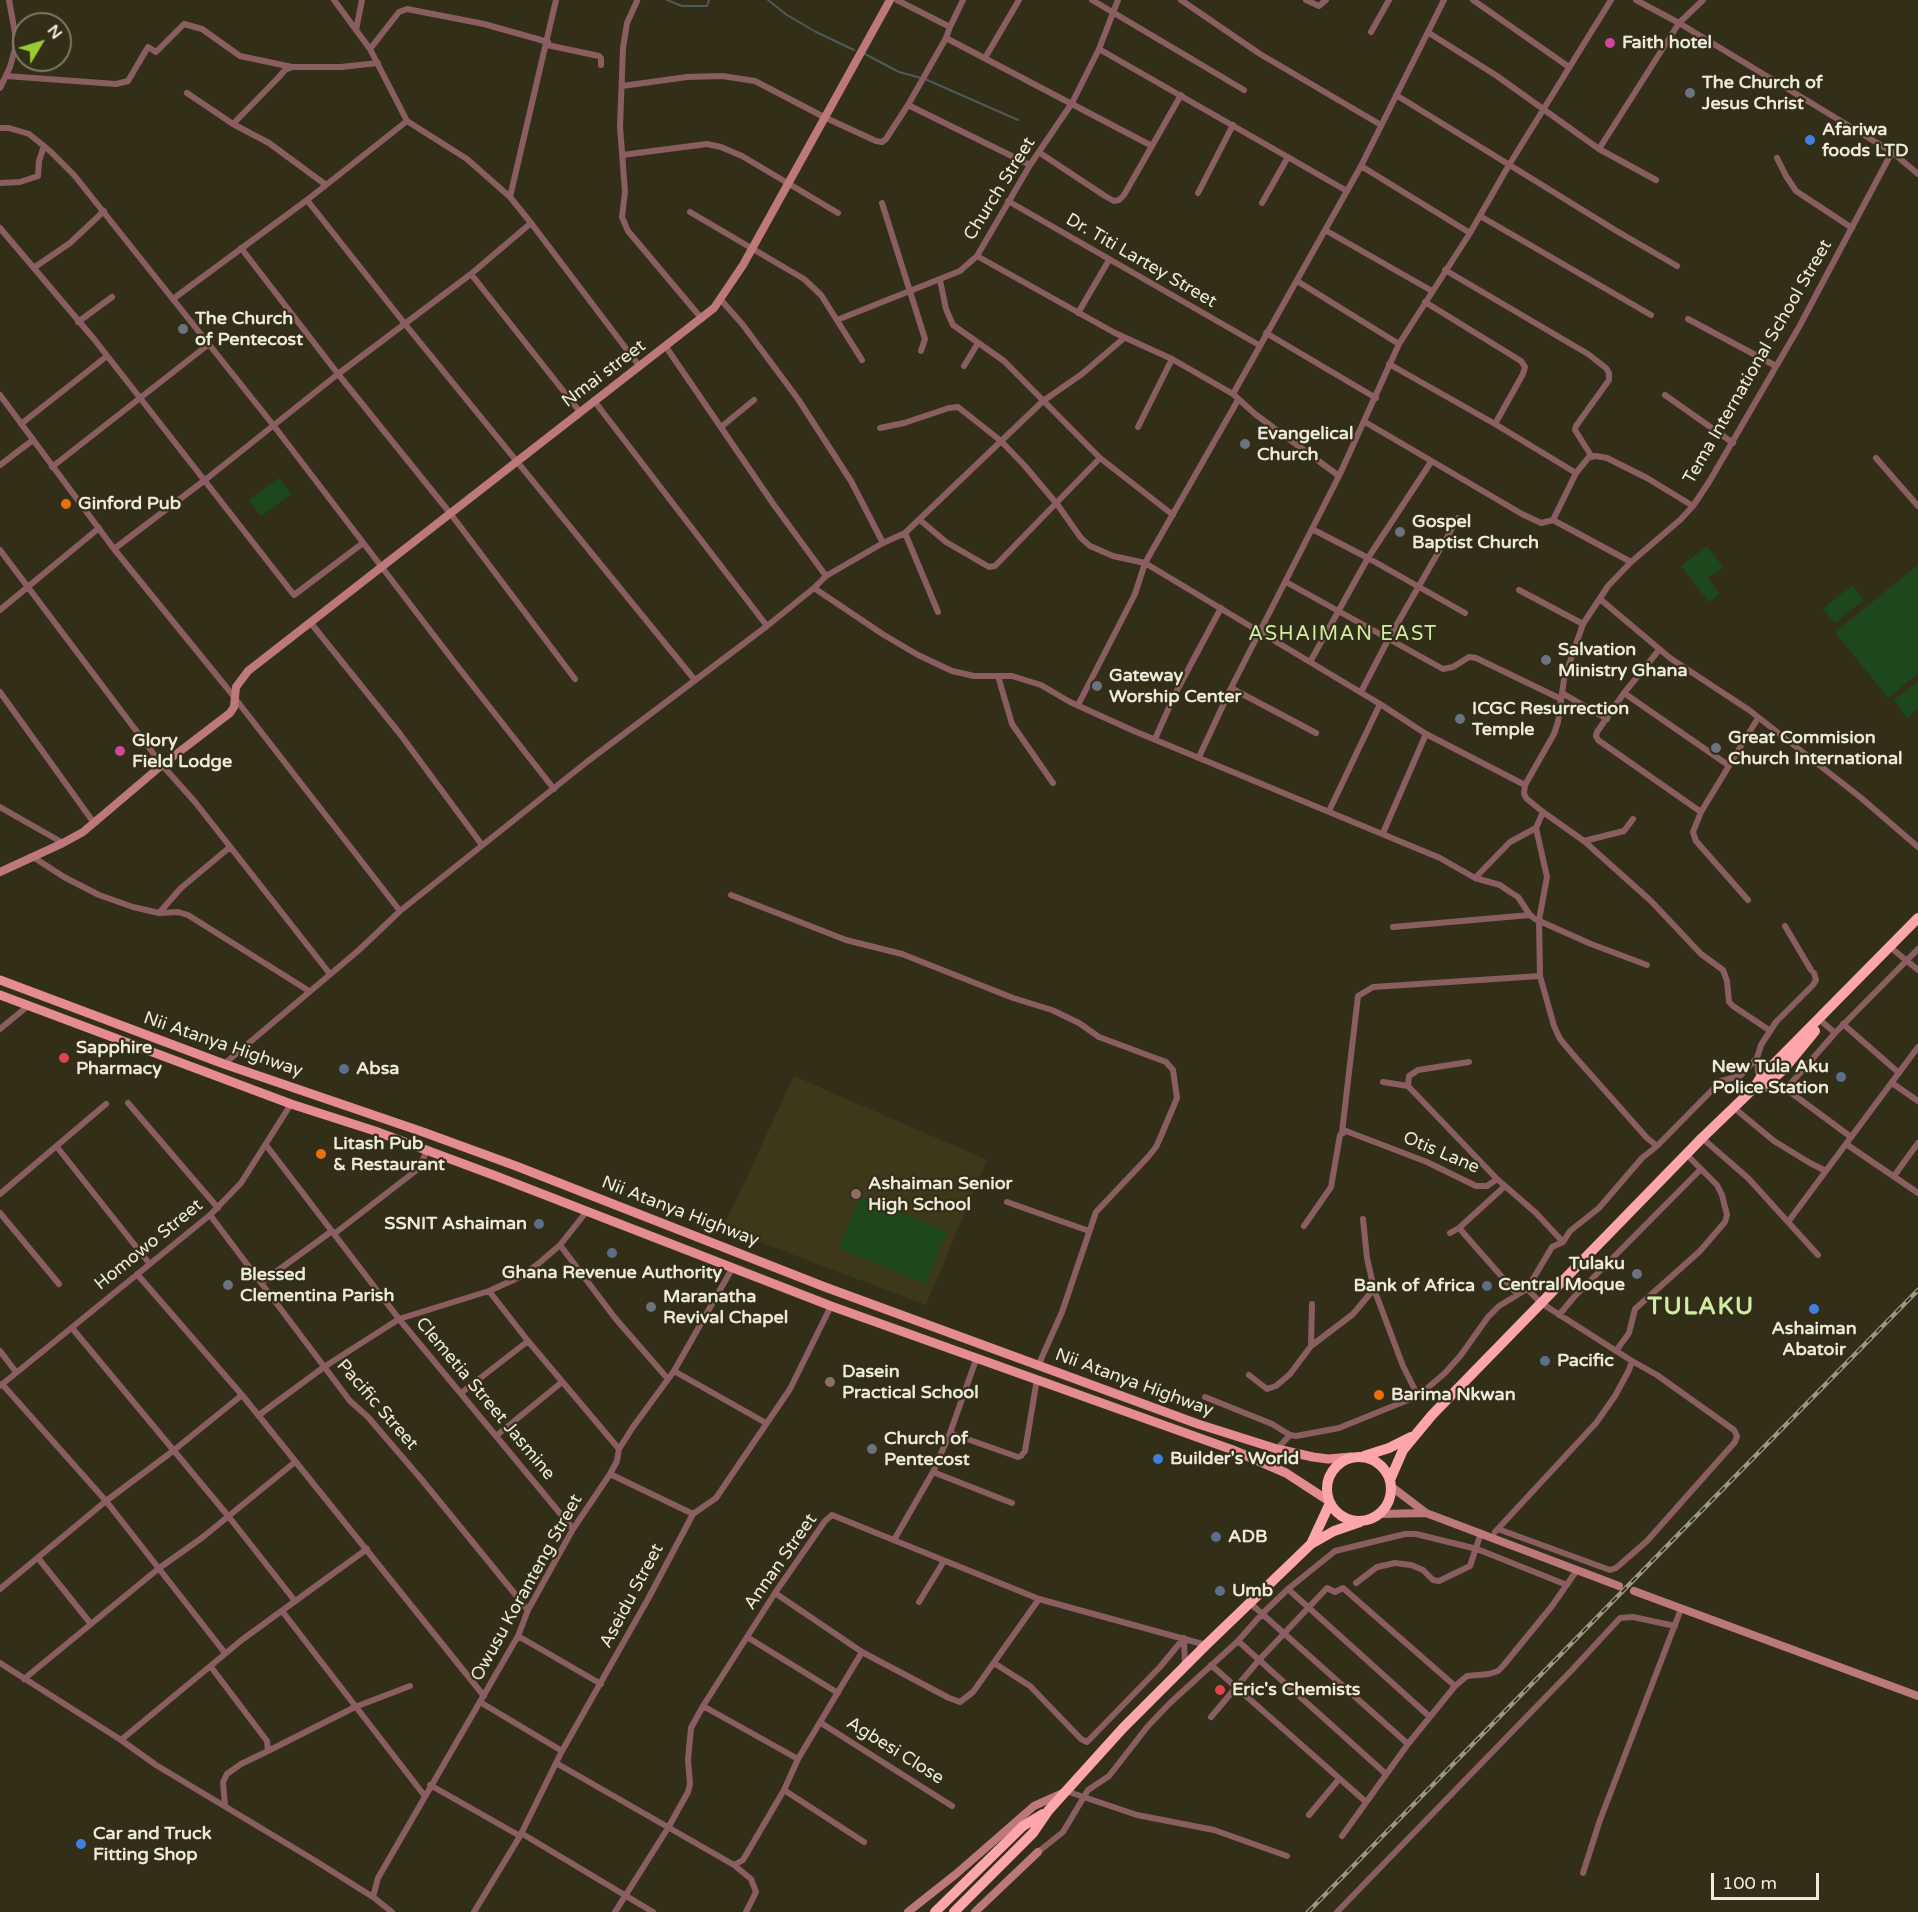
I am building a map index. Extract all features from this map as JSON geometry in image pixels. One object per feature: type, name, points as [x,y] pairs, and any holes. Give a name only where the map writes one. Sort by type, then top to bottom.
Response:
[{"type":"highway","points":[[1414,1436],[1389,1448],[1341,1462],[1333,1469],[1326,1491],[1329,1502],[1342,1517],[1367,1521],[1380,1514],[1389,1502],[1391,1483],[1399,1458],[1414,1436],[1483,1361],[1754,1088],[1761,1077],[1918,918]]},
{"type":"highway","points":[[1754,1088],[1769,1082],[1783,1070],[1814,1033],[1819,1019]]},
{"type":"highway","points":[[1357,1457],[1377,1462],[1383,1467],[1391,1483]]},
{"type":"highway","points":[[1311,1544],[1329,1502]]},
{"type":"highway","points":[[954,1912],[1033,1833],[1048,1811],[1123,1728],[1206,1645],[1311,1544],[1334,1531],[1360,1521]]},
{"type":"highway","points":[[935,1912],[1023,1826],[1048,1811]]},
{"type":"main road","name":"Nii Atanya Highway","points":[[0,980],[224,1064],[516,1166],[754,1259],[1198,1424],[1277,1449],[1328,1459],[1357,1457]]},
{"type":"main road","points":[[0,995],[291,1104],[510,1181],[831,1306],[1233,1450],[1286,1473],[1329,1502]]},
{"type":"main road","points":[[510,1181],[516,1166]]},
{"type":"main road","points":[[748,1272],[754,1259]]},
{"type":"street","points":[[0,88],[15,49],[15,33],[9,0]]},
{"type":"street","points":[[334,0],[370,49],[407,121],[467,159],[510,197],[640,367]]},
{"type":"street","points":[[356,30],[362,0]]},
{"type":"street","points":[[510,197],[556,0]]},
{"type":"street","name":"Nmai street","points":[[236,699],[236,687],[248,671],[702,319],[721,300],[826,118],[890,0]]},
{"type":"street","points":[[897,0],[950,27]]},
{"type":"street","points":[[621,86],[687,77],[722,76],[755,81],[826,118],[882,142],[908,105],[946,38],[963,0]]},
{"type":"street","points":[[985,58],[1019,0]]},
{"type":"street","points":[[1092,0],[1244,90]]},
{"type":"street","name":"Church Street","points":[[837,320],[960,271],[977,256],[1030,165],[1072,103],[1099,49],[1118,0]]},
{"type":"street","points":[[1181,0],[1260,54],[1381,125]]},
{"type":"street","points":[[1306,0],[1319,6],[1326,0]]},
{"type":"street","points":[[1371,32],[1389,0]]},
{"type":"street","points":[[1078,705],[1135,594],[1145,563],[1235,397],[1259,345],[1361,166],[1444,0]]},
{"type":"street","points":[[1473,0],[1569,67]]},
{"type":"street","points":[[1199,757],[1231,688],[1339,476],[1399,344],[1470,233],[1509,165],[1611,0]]},
{"type":"street","points":[[1636,0],[1679,23],[1892,152],[1918,174]]},
{"type":"street","points":[[1599,149],[1679,23],[1702,0]]},
{"type":"street","points":[[636,1],[623,48],[620,128],[625,192],[622,217],[628,231],[702,319]]},
{"type":"street","points":[[370,49],[399,12],[407,9],[484,24],[598,56],[601,58],[601,65]]},
{"type":"street","points":[[6,76],[116,84],[128,81],[148,48],[156,52],[184,24],[202,29],[240,56],[292,67],[341,67],[378,63]]},
{"type":"street","points":[[1429,33],[1497,76],[1599,149],[1656,180]]},
{"type":"street","points":[[946,38],[1152,146]]},
{"type":"street","points":[[1099,49],[1347,191]]},
{"type":"street","points":[[233,124],[285,70],[292,67]]},
{"type":"street","points":[[187,93],[233,124],[269,143],[326,185]]},
{"type":"street","points":[[1040,153],[1114,201],[1119,200],[1181,95]]},
{"type":"street","points":[[1396,95],[1677,266]]},
{"type":"street","points":[[908,105],[1030,165]]},
{"type":"street","points":[[173,298],[307,200],[407,121]]},
{"type":"street","points":[[1198,193],[1233,125]]},
{"type":"street","points":[[0,128],[9,128],[29,134],[74,175],[274,426],[554,789]]},
{"type":"street","points":[[622,155],[707,144],[721,147],[742,156],[838,213]]},
{"type":"street","points":[[0,183],[20,182],[38,176],[39,161],[44,146]]},
{"type":"street","name":"Tema International School Street","points":[[1525,786],[1554,734],[1568,664],[1583,624],[1608,586],[1693,506],[1733,443],[1892,152]]},
{"type":"street","points":[[1262,203],[1288,157]]},
{"type":"street","points":[[1777,158],[1796,191],[1852,228]]},
{"type":"street","points":[[1361,166],[1470,233]]},
{"type":"street","points":[[307,200],[694,679]]},
{"type":"street","name":"Dr. Titi Lartey Street","points":[[1008,201],[1259,345]]},
{"type":"street","points":[[882,203],[924,339],[921,351]]},
{"type":"street","points":[[35,267],[70,243],[104,211]]},
{"type":"street","points":[[690,212],[804,279],[821,295],[862,360]]},
{"type":"street","points":[[1480,216],[1651,315]]},
{"type":"street","points":[[114,549],[338,374],[471,274],[531,223]]},
{"type":"street","points":[[0,228],[35,267],[141,397],[294,595],[363,543]]},
{"type":"street","points":[[1325,230],[1432,291]]},
{"type":"street","points":[[241,248],[338,374],[450,513],[575,679]]},
{"type":"street","points":[[977,256],[1124,338],[1172,359],[1235,397],[1339,476]]},
{"type":"street","points":[[1078,313],[1109,260]]},
{"type":"street","points":[[1445,270],[1588,354],[1609,373],[1609,380],[1575,430],[1592,457]]},
{"type":"street","points":[[471,274],[580,412]]},
{"type":"street","points":[[940,280],[950,321],[966,336],[1004,361],[1100,458],[1173,515]]},
{"type":"street","points":[[1297,281],[1399,344]]},
{"type":"street","points":[[78,322],[111,297]]},
{"type":"street","points":[[721,300],[798,399],[851,481],[883,543]]},
{"type":"street","points":[[1425,302],[1521,361],[1525,367],[1496,424]]},
{"type":"street","points":[[1688,320],[1776,366]]},
{"type":"street","points":[[1266,333],[1376,398]]},
{"type":"street","points":[[224,1064],[359,951],[400,911],[694,679],[767,626],[826,576],[905,533],[1043,401],[1082,374],[1124,338]]},
{"type":"street","points":[[964,366],[978,343]]},
{"type":"street","points":[[52,467],[209,344]]},
{"type":"street","points":[[666,347],[774,505],[826,576]]},
{"type":"street","points":[[21,424],[107,356]]},
{"type":"street","points":[[1137,427],[1172,359]]},
{"type":"street","points":[[1389,364],[1496,424],[1576,473]]},
{"type":"street","points":[[0,395],[114,549],[236,699],[400,911]]},
{"type":"street","points":[[1665,396],[1733,443]]},
{"type":"street","points":[[721,427],[754,400]]},
{"type":"street","points":[[595,402],[767,626]]},
{"type":"street","points":[[880,428],[958,407],[1001,441],[1057,504],[1081,538],[1090,546],[1113,556],[1145,563],[1361,692],[1426,734],[1525,786],[1524,794],[1527,799],[1584,841],[1651,901],[1701,954],[1723,970],[1727,981],[1729,1002],[1769,1030]]},
{"type":"street","points":[[1365,422],[1522,514],[1541,523],[1553,520],[1631,562]]},
{"type":"street","points":[[0,465],[33,440]]},
{"type":"street","points":[[1553,520],[1576,473],[1592,457],[1607,458],[1693,506]]},
{"type":"street","points":[[920,520],[946,542],[989,567],[1000,563],[1100,458]]},
{"type":"street","points":[[1876,458],[1918,507]]},
{"type":"street","points":[[1310,662],[1368,558],[1431,462]]},
{"type":"street","points":[[1361,692],[1389,638],[1420,588],[1458,518]]},
{"type":"street","points":[[0,610],[99,528]]},
{"type":"street","points":[[1312,529],[1465,613]]},
{"type":"street","points":[[905,533],[938,612]]},
{"type":"street","points":[[0,550],[162,765],[330,974]]},
{"type":"street","points":[[1286,582],[1443,669],[1453,668],[1469,657],[1476,658],[1607,719]]},
{"type":"street","points":[[814,588],[876,630],[952,671],[974,676],[1012,676],[1034,683],[1155,739],[1440,858],[1475,878],[1500,885],[1522,902],[1530,915],[1539,921],[1591,945],[1647,965]]},
{"type":"street","points":[[1519,590],[1583,624]]},
{"type":"street","points":[[1600,599],[1659,650],[1758,718],[1860,797],[1918,848]]},
{"type":"street","points":[[1155,739],[1170,704],[1221,608]]},
{"type":"street","points":[[310,622],[400,734],[482,845]]},
{"type":"street","points":[[1659,650],[1624,693],[1597,732],[1598,740],[1701,812]]},
{"type":"street","points":[[998,676],[1012,724],[1053,783]]},
{"type":"street","points":[[1231,688],[1316,733]]},
{"type":"street","points":[[0,692],[94,823]]},
{"type":"street","points":[[1624,693],[1728,765]]},
{"type":"street","points":[[0,872],[63,843],[94,823],[162,765],[230,713],[236,699]]},
{"type":"street","points":[[1329,811],[1380,704]]},
{"type":"street","points":[[1748,900],[1696,841],[1693,832],[1701,812],[1758,718]]},
{"type":"street","points":[[1383,833],[1426,734]]},
{"type":"street","points":[[0,807],[63,843]]},
{"type":"street","points":[[1543,812],[1536,828],[1547,877],[1539,921],[1540,976],[1551,1018],[1560,1039],[1647,1138],[1657,1146]]},
{"type":"street","points":[[1584,841],[1624,831],[1633,819]]},
{"type":"street","points":[[1475,878],[1510,842],[1536,828]]},
{"type":"street","points":[[159,913],[181,888],[230,847]]},
{"type":"street","points":[[33,857],[64,877],[99,895],[159,913],[178,912],[188,915],[309,991]]},
{"type":"street","points":[[731,896],[846,940],[903,954],[1013,998],[1052,1010],[1099,1036],[1166,1062],[1173,1070],[1177,1098],[1161,1136],[1148,1157],[1098,1208],[1062,1312],[1038,1366]]},
{"type":"street","points":[[1393,927],[1530,915]]},
{"type":"street","points":[[1206,1397],[1296,1436],[1339,1428],[1418,1396],[1450,1367],[1493,1311],[1527,1289],[1552,1247],[1563,1242],[1570,1231],[1599,1208],[1642,1158],[1657,1146],[1721,1081],[1740,1076],[1756,1058],[1769,1030],[1816,980],[1785,926]]},
{"type":"street","points":[[1890,947],[1918,970]]},
{"type":"street","points":[[1786,1089],[1835,1033],[1918,949]]},
{"type":"street","points":[[1304,1226],[1331,1186],[1342,1132],[1358,996],[1373,987],[1540,976]]},
{"type":"street","points":[[0,1029],[28,1006]]},
{"type":"street","points":[[1819,1019],[1835,1033]]},
{"type":"street","points":[[1844,1024],[1899,1073]]},
{"type":"street","points":[[1788,1222],[1918,1047]]},
{"type":"street","points":[[1756,1058],[1761,1077]]},
{"type":"street","points":[[1408,1086],[1409,1076],[1418,1070],[1469,1062]]},
{"type":"street","points":[[1383,1082],[1408,1086],[1497,1179]]},
{"type":"street","points":[[1892,1083],[1918,1101]]},
{"type":"street","points":[[1754,1088],[1786,1089],[1851,1137]]},
{"type":"street","points":[[128,1103],[218,1208]]},
{"type":"street","points":[[0,1194],[106,1104]]},
{"type":"street","name":"Homowo Street","points":[[1,1385],[218,1208],[241,1184],[291,1104]]},
{"type":"street","points":[[1733,1107],[1774,1141],[1826,1171]]},
{"type":"street","name":"Otis Lane","points":[[1342,1132],[1353,1133],[1427,1162],[1476,1186],[1487,1186],[1497,1179],[1536,1212],[1563,1242]]},
{"type":"street","points":[[1702,1138],[1748,1178],[1818,1255]]},
{"type":"street","points":[[1894,1176],[1918,1143]]},
{"type":"street","points":[[1846,1144],[1918,1193]]},
{"type":"street","name":"Clemetia Street Jasmine","points":[[266,1146],[399,1319],[573,1529]]},
{"type":"street","points":[[57,1147],[149,1263]]},
{"type":"street","points":[[262,1282],[333,1233],[418,1169],[426,1152],[419,1148]]},
{"type":"street","points":[[1616,1351],[1629,1333],[1635,1309],[1700,1251],[1725,1222],[1727,1215],[1717,1185],[1686,1154]]},
{"type":"street","points":[[1559,1315],[1701,1169]]},
{"type":"street","points":[[1450,1233],[1459,1228],[1504,1187]]},
{"type":"street","points":[[1007,1202],[1089,1232]]},
{"type":"street","points":[[259,1415],[380,1329],[399,1319],[489,1291],[520,1276],[560,1245],[587,1211]]},
{"type":"street","points":[[0,1213],[58,1284]]},
{"type":"street","name":"Pacific Street","points":[[210,1215],[350,1401],[368,1417],[422,1480],[528,1610]]},
{"type":"street","points":[[1363,1219],[1367,1258],[1374,1289],[1403,1366],[1418,1396]]},
{"type":"street","points":[[1459,1228],[1517,1294]]},
{"type":"street","points":[[560,1245],[615,1318],[668,1379]]},
{"type":"street","name":"Owusu Koranteng Street","points":[[373,1897],[378,1878],[518,1636],[528,1610],[573,1529],[610,1474],[617,1461],[619,1449],[645,1408],[674,1371],[733,1267]]},
{"type":"street","points":[[137,1274],[259,1415],[367,1549],[482,1699],[562,1751]]},
{"type":"street","points":[[1250,1375],[1268,1389],[1276,1386],[1290,1374],[1311,1346],[1353,1314],[1374,1289]]},
{"type":"street","points":[[1498,1529],[1610,1570],[1616,1568],[1647,1541],[1732,1446],[1737,1436],[1734,1430],[1658,1375],[1559,1315],[1541,1303],[1527,1289]]},
{"type":"street","points":[[489,1291],[619,1449]]},
{"type":"street","points":[[1311,1346],[1312,1304]]},
{"type":"street","name":"Aseidu Street","points":[[474,1912],[520,1835],[562,1751],[693,1514],[716,1498],[798,1375],[831,1306]]},
{"type":"street","points":[[72,1328],[229,1517],[295,1601]]},
{"type":"street","points":[[460,1393],[528,1341]]},
{"type":"street","points":[[0,1351],[16,1372]]},
{"type":"street","points":[[894,1540],[933,1472],[950,1433],[977,1357]]},
{"type":"street","points":[[1491,1536],[1596,1423],[1624,1379],[1632,1361]]},
{"type":"street","points":[[674,1371],[766,1423]]},
{"type":"street","points":[[950,1433],[1018,1457],[1021,1456],[1025,1450],[1037,1379]]},
{"type":"street","points":[[496,1436],[562,1382]]},
{"type":"street","points":[[1,1385],[106,1502],[225,1653]]},
{"type":"street","points":[[0,1589],[242,1395]]},
{"type":"street","points":[[1277,1449],[1290,1435]]},
{"type":"street","points":[[24,1679],[158,1569],[229,1517],[296,1462]]},
{"type":"street","points":[[933,1472],[1012,1503]]},
{"type":"street","points":[[610,1474],[693,1514]]},
{"type":"street","points":[[1391,1483],[1426,1513],[1619,1586]]},
{"type":"street","points":[[1380,1514],[1426,1513]]},
{"type":"street","name":"Annan Street","points":[[615,1912],[688,1792],[691,1728],[703,1706],[775,1593],[825,1521],[832,1515],[837,1515],[1039,1599],[1206,1645]]},
{"type":"street","points":[[1356,1583],[1377,1568],[1395,1563],[1411,1565],[1422,1570],[1433,1580],[1439,1581],[1468,1568],[1477,1549],[1481,1533]]},
{"type":"street","points":[[975,1912],[1038,1852],[1063,1832],[1082,1797],[1088,1790],[1109,1776],[1148,1726],[1238,1641],[1261,1614],[1288,1589],[1339,1549],[1405,1534],[1416,1534],[1477,1549],[1567,1585]]},
{"type":"street","points":[[121,1740],[225,1653],[367,1549]]},
{"type":"street","points":[[38,1558],[91,1623]]},
{"type":"street","points":[[919,1602],[944,1561]]},
{"type":"street","points":[[1342,1836],[1408,1744],[1455,1686],[1467,1677],[1498,1671],[1552,1606],[1577,1570]]},
{"type":"street","points":[[1211,1717],[1259,1660],[1326,1588],[1335,1592],[1343,1588],[1455,1686]]},
{"type":"street","points":[[1288,1589],[1430,1717]]},
{"type":"street","points":[[1634,1591],[1918,1696]]},
{"type":"street","points":[[775,1593],[862,1652],[960,1702],[973,1692],[1039,1599]]},
{"type":"street","points":[[1250,1603],[1408,1744]]},
{"type":"street","points":[[1583,1873],[1600,1820],[1681,1609]]},
{"type":"street","points":[[282,1611],[424,1795]]},
{"type":"street","points":[[1337,1912],[1571,1671],[1620,1617],[1633,1617],[1675,1626]]},
{"type":"street","points":[[518,1636],[601,1684]]},
{"type":"street","points":[[747,1637],[838,1693]]},
{"type":"street","points":[[994,1664],[1030,1686],[1081,1739],[1088,1742],[1161,1667],[1184,1638]]},
{"type":"street","points":[[1184,1638],[1185,1666]]},
{"type":"street","points":[[1238,1641],[1386,1774]]},
{"type":"street","points":[[734,1865],[743,1860],[798,1760],[862,1652]]},
{"type":"street","points":[[0,1663],[156,1765],[373,1897],[392,1912]]},
{"type":"street","points":[[1211,1665],[1366,1802]]},
{"type":"street","points":[[211,1666],[263,1734],[267,1741],[268,1751]]},
{"type":"street","points":[[225,1806],[223,1782],[227,1774],[241,1764],[355,1707],[410,1686]]},
{"type":"street","points":[[703,1706],[798,1760]]},
{"type":"street","name":"Agbesi Close","points":[[821,1723],[952,1806]]},
{"type":"street","points":[[556,1763],[734,1865],[751,1879],[756,1892],[746,1912]]},
{"type":"street","points":[[1309,1815],[1339,1779]]},
{"type":"street","points":[[430,1785],[652,1912]]},
{"type":"street","points":[[783,1790],[864,1842]]},
{"type":"street","points":[[908,1912],[956,1874],[1034,1806],[1066,1791],[1137,1815],[1214,1830],[1287,1856]]},
{"type":"shaded area","name":"Ashaiman Senior High School","points":[[794,1076],[987,1160],[926,1305],[723,1228]]},
{"type":"green space","points":[[279,478],[291,494],[261,516],[249,500]]},
{"type":"green space","points":[[1707,546],[1723,567],[1708,578],[1720,594],[1709,602],[1681,566]]},
{"type":"green space","points":[[1918,565],[1918,673],[1888,698],[1835,632]]},
{"type":"green space","points":[[1852,585],[1864,600],[1835,623],[1823,609]]},
{"type":"green space","points":[[1918,681],[1918,709],[1907,718],[1894,700]]},
{"type":"green space","points":[[860,1195],[947,1232],[925,1284],[839,1248]]},
{"type":"waterway","points":[[667,0],[682,6],[707,6],[709,0]]},
{"type":"waterway","points":[[768,0],[787,15],[816,32],[854,50]]},
{"type":"waterway","points":[[865,54],[899,72],[921,78]]},
{"type":"waterway","points":[[925,79],[1018,120]]},
{"type":"railway","points":[[1308,1912],[1918,1290]]},
{"type":"place","name":"Faith hotel","points":[[1610,43]]},
{"type":"place","name":"The Church of Jesus Christ","points":[[1690,93]]},
{"type":"place","name":"Afariwa foods LTD","points":[[1810,140]]},
{"type":"place","name":"The Church of Pentecost","points":[[183,329]]},
{"type":"place","name":"Evangelical Church","points":[[1245,444]]},
{"type":"place","name":"Ginford Pub","points":[[66,504]]},
{"type":"place","name":"Gospel Baptist Church","points":[[1400,532]]},
{"type":"place","name":"Salvation Ministry Ghana","points":[[1546,660]]},
{"type":"place","name":"Gateway Worship Center","points":[[1097,686]]},
{"type":"place","name":"ICGC Resurrection Temple","points":[[1460,719]]},
{"type":"place","name":"Great Commision Church International","points":[[1716,748]]},
{"type":"place","name":"Glory Field Lodge","points":[[120,751]]},
{"type":"place","name":"Sapphire Pharmacy","points":[[64,1058]]},
{"type":"place","name":"Absa","points":[[344,1069]]},
{"type":"place","name":"New Tula Aku Police Station","points":[[1841,1077]]},
{"type":"place","name":"Litash Pub & Restaurant","points":[[321,1154]]},
{"type":"place","name":"Ashaiman Senior High School","points":[[856,1194]]},
{"type":"place","name":"SSNIT Ashaiman","points":[[539,1224]]},
{"type":"place","name":"Ghana Revenue Authority","points":[[612,1253]]},
{"type":"place","name":"Tulaku Central Moque","points":[[1637,1274]]},
{"type":"place","name":"Blessed Clementina Parish","points":[[228,1285]]},
{"type":"place","name":"Bank of Africa","points":[[1487,1286]]},
{"type":"place","name":"Maranatha Revival Chapel","points":[[651,1307]]},
{"type":"place","name":"Ashaiman Abatoir","points":[[1814,1309]]},
{"type":"place","name":"Pacific","points":[[1545,1361]]},
{"type":"place","name":"Dasein Practical School","points":[[830,1382]]},
{"type":"place","name":"Barima Nkwan","points":[[1379,1395]]},
{"type":"place","name":"Church of Pentecost","points":[[872,1449]]},
{"type":"place","name":"Builder's World","points":[[1158,1459]]},
{"type":"place","name":"ADB","points":[[1216,1537]]},
{"type":"place","name":"Umb","points":[[1220,1591]]},
{"type":"place","name":"Eric's Chemists","points":[[1220,1690]]},
{"type":"place","name":"Car and Truck Fitting Shop","points":[[81,1844]]},
{"type":"district","name":"ASHAIMAN EAST","points":[[1343,635]]},
{"type":"district","name":"TULAKU","points":[[1701,1308]]}]
